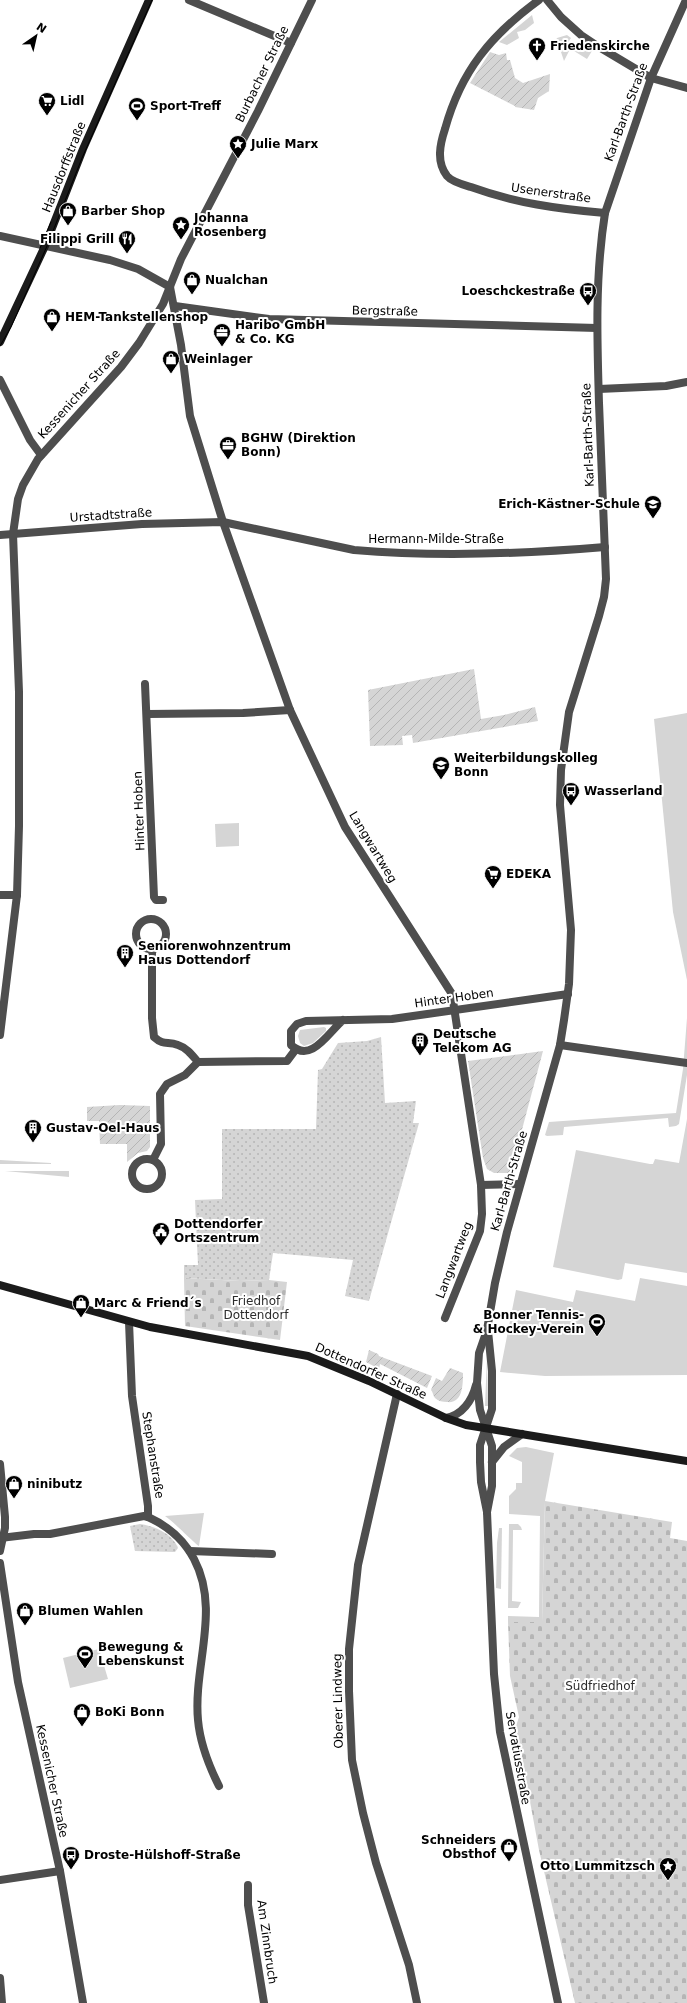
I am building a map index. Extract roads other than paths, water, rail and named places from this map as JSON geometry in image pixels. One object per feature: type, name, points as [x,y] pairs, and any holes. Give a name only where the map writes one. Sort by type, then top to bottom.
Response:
[{"type":"main road","name":"Hausdorffstraße","points":[[0,342],[45,246],[80,156],[149,0]]},
{"type":"main road","name":"Dottendorfer Straße","points":[[0,1285],[129,1322],[308,1356],[336,1366],[446,1418],[466,1425],[687,1460]]},
{"type":"street","points":[[189,0],[291,43]]},
{"type":"street","name":"Burbacher Straße","points":[[170,287],[181,259],[312,0]]},
{"type":"street","name":"Usenerstraße","points":[[539,0],[497,34],[464,78],[450,109],[442,140],[440,157],[442,166],[448,176],[460,183],[502,198],[534,205],[605,213]]},
{"type":"street","points":[[547,0],[561,17],[581,35],[650,78],[687,88]]},
{"type":"street","name":"Karl-Barth-Straße","points":[[486,1428],[480,1410],[477,1383],[479,1354],[488,1325],[495,1283],[520,1184],[560,1045],[568,994],[571,930],[560,805],[561,770],[569,712],[604,597],[606,579],[597,328],[599,252],[605,213],[650,78],[686,0]]},
{"type":"street","points":[[0,236],[110,260],[138,269],[170,287]]},
{"type":"street","name":"Langwartweg","points":[[170,287],[175,306],[190,416],[223,522],[290,710],[345,827],[452,994],[481,1185],[482,1214],[480,1231],[445,1318]]},
{"type":"street","name":"Kessenicher Straße","points":[[0,1035],[17,895],[20,752],[13,534],[15,510],[23,485],[41,455],[97,395],[129,356],[155,317],[170,287]]},
{"type":"street","name":"Bergstraße","points":[[175,306],[269,319],[597,328]]},
{"type":"street","name":"Kessenicher Straße","points":[[0,380],[30,440],[41,455]]},
{"type":"street","points":[[599,389],[666,386],[687,382]]},
{"type":"street","name":"Urstadtstraße","points":[[0,535],[142,524],[223,522]]},
{"type":"street","name":"Hermann-Milde-Straße","points":[[223,522],[354,550],[368,551],[468,552],[605,547]]},
{"type":"street","name":"Hinter Hoben","points":[[145,684],[148,714],[154,897],[156,900],[163,900]]},
{"type":"street","points":[[148,714],[243,713],[290,710]]},
{"type":"street","points":[[0,895],[17,895]]},
{"type":"street","points":[[152,949],[152,1018],[154,1036],[164,1044],[174,1044],[183,1048],[198,1062],[287,1061],[296,1049],[304,1052],[313,1050],[343,1020]]},
{"type":"street","name":"Hinter Hoben","points":[[296,1049],[291,1045],[290,1031],[297,1024],[306,1021],[392,1019],[568,994]]},
{"type":"street","points":[[560,1045],[687,1063]]},
{"type":"street","points":[[153,1160],[161,1144],[160,1094],[167,1084],[185,1075],[198,1062]]},
{"type":"street","points":[[481,1185],[520,1184]]},
{"type":"street","name":"Stephanstraße","points":[[1,1538],[50,1534],[144,1516],[148,1517],[148,1506],[132,1396],[129,1322]]},
{"type":"street","name":"Karl-Barth-Straße","points":[[486,1428],[492,1409],[492,1371],[488,1325]]},
{"type":"street","points":[[446,1418],[460,1413],[472,1396],[477,1383]]},
{"type":"street","name":"Oberer Lindweg","points":[[397,1394],[358,1566],[349,1649],[349,1691],[352,1760],[363,1813],[376,1863],[409,1965],[417,2003]]},
{"type":"street","name":"Servatiusstraße","points":[[486,1428],[492,1446],[492,1486],[487,1512]]},
{"type":"street","name":"Servatiusstraße","points":[[486,1428],[480,1445],[480,1462],[481,1482],[487,1512],[494,1674],[500,1732],[558,2003]]},
{"type":"street","points":[[492,1462],[504,1447],[522,1434]]},
{"type":"street","points":[[0,1464],[5,1517],[0,1551]]},
{"type":"street","points":[[148,1517],[169,1529],[190,1551],[203,1580],[207,1606],[198,1692],[198,1720],[202,1743],[219,1786]]},
{"type":"street","points":[[190,1551],[272,1554]]},
{"type":"street","name":"Kessenicher Straße","points":[[0,1563],[18,1682],[60,1871],[83,2003]]},
{"type":"street","points":[[0,1880],[60,1871]]},
{"type":"street","name":"Am Zinnbruch","points":[[248,1885],[248,1905],[264,2003]]},
{"type":"street","points":[[0,1978],[2,2003]]},
{"type":"tram line","points":[[0,346],[11,327],[47,246],[82,158],[152,0]]},
{"type":"tram line","points":[[40,248],[51,222]]},
{"type":"place","name":"Friedenskirche","points":[[537,61]]},
{"type":"place","name":"Lidl","points":[[47,116]]},
{"type":"place","name":"Sport-Treff","points":[[137,121]]},
{"type":"place","name":"Julie Marx","points":[[238,159]]},
{"type":"place","name":"Barber Shop","points":[[68,226]]},
{"type":"place","name":"Johanna Rosenberg","points":[[181,240]]},
{"type":"place","name":"Filippi Grill","points":[[127,254]]},
{"type":"place","name":"Nualchan","points":[[192,295]]},
{"type":"place","name":"Loeschckestraße","points":[[588,306]]},
{"type":"place","name":"HEM-Tankstellenshop","points":[[52,332]]},
{"type":"place","name":"Haribo GmbH & Co. KG","points":[[222,347]]},
{"type":"place","name":"Weinlager","points":[[171,374]]},
{"type":"place","name":"BGHW (Direktion Bonn)","points":[[228,460]]},
{"type":"place","name":"Erich-Kästner-Schule","points":[[653,519]]},
{"type":"place","name":"Weiterbildungskolleg Bonn","points":[[441,780]]},
{"type":"place","name":"Wasserland","points":[[571,806]]},
{"type":"place","name":"EDEKA","points":[[493,889]]},
{"type":"place","name":"Seniorenwohnzentrum Haus Dottendorf","points":[[125,968]]},
{"type":"place","name":"Deutsche Telekom AG","points":[[420,1056]]},
{"type":"place","name":"Gustav-Oel-Haus","points":[[33,1143]]},
{"type":"place","name":"Dottendorfer Ortszentrum","points":[[161,1246]]},
{"type":"place","name":"Marc & Friend´s","points":[[81,1318]]},
{"type":"place","name":"Bonner Tennis- & Hockey-Verein","points":[[597,1337]]},
{"type":"place","name":"ninibutz","points":[[14,1499]]},
{"type":"place","name":"Blumen Wahlen","points":[[25,1626]]},
{"type":"place","name":"Bewegung & Lebenskunst","points":[[85,1669]]},
{"type":"place","name":"BoKi Bonn","points":[[82,1727]]},
{"type":"place","name":"Schneiders Obsthof","points":[[509,1862]]},
{"type":"place","name":"Droste-Hülshoff-Straße","points":[[71,1870]]},
{"type":"place","name":"Otto Lummitzsch","points":[[668,1881]]},
{"type":"park label","name":"Friedhof Dottendorf","points":[[256,1308]]},
{"type":"park label","name":"Südfriedhof","points":[[600,1686]]}]
